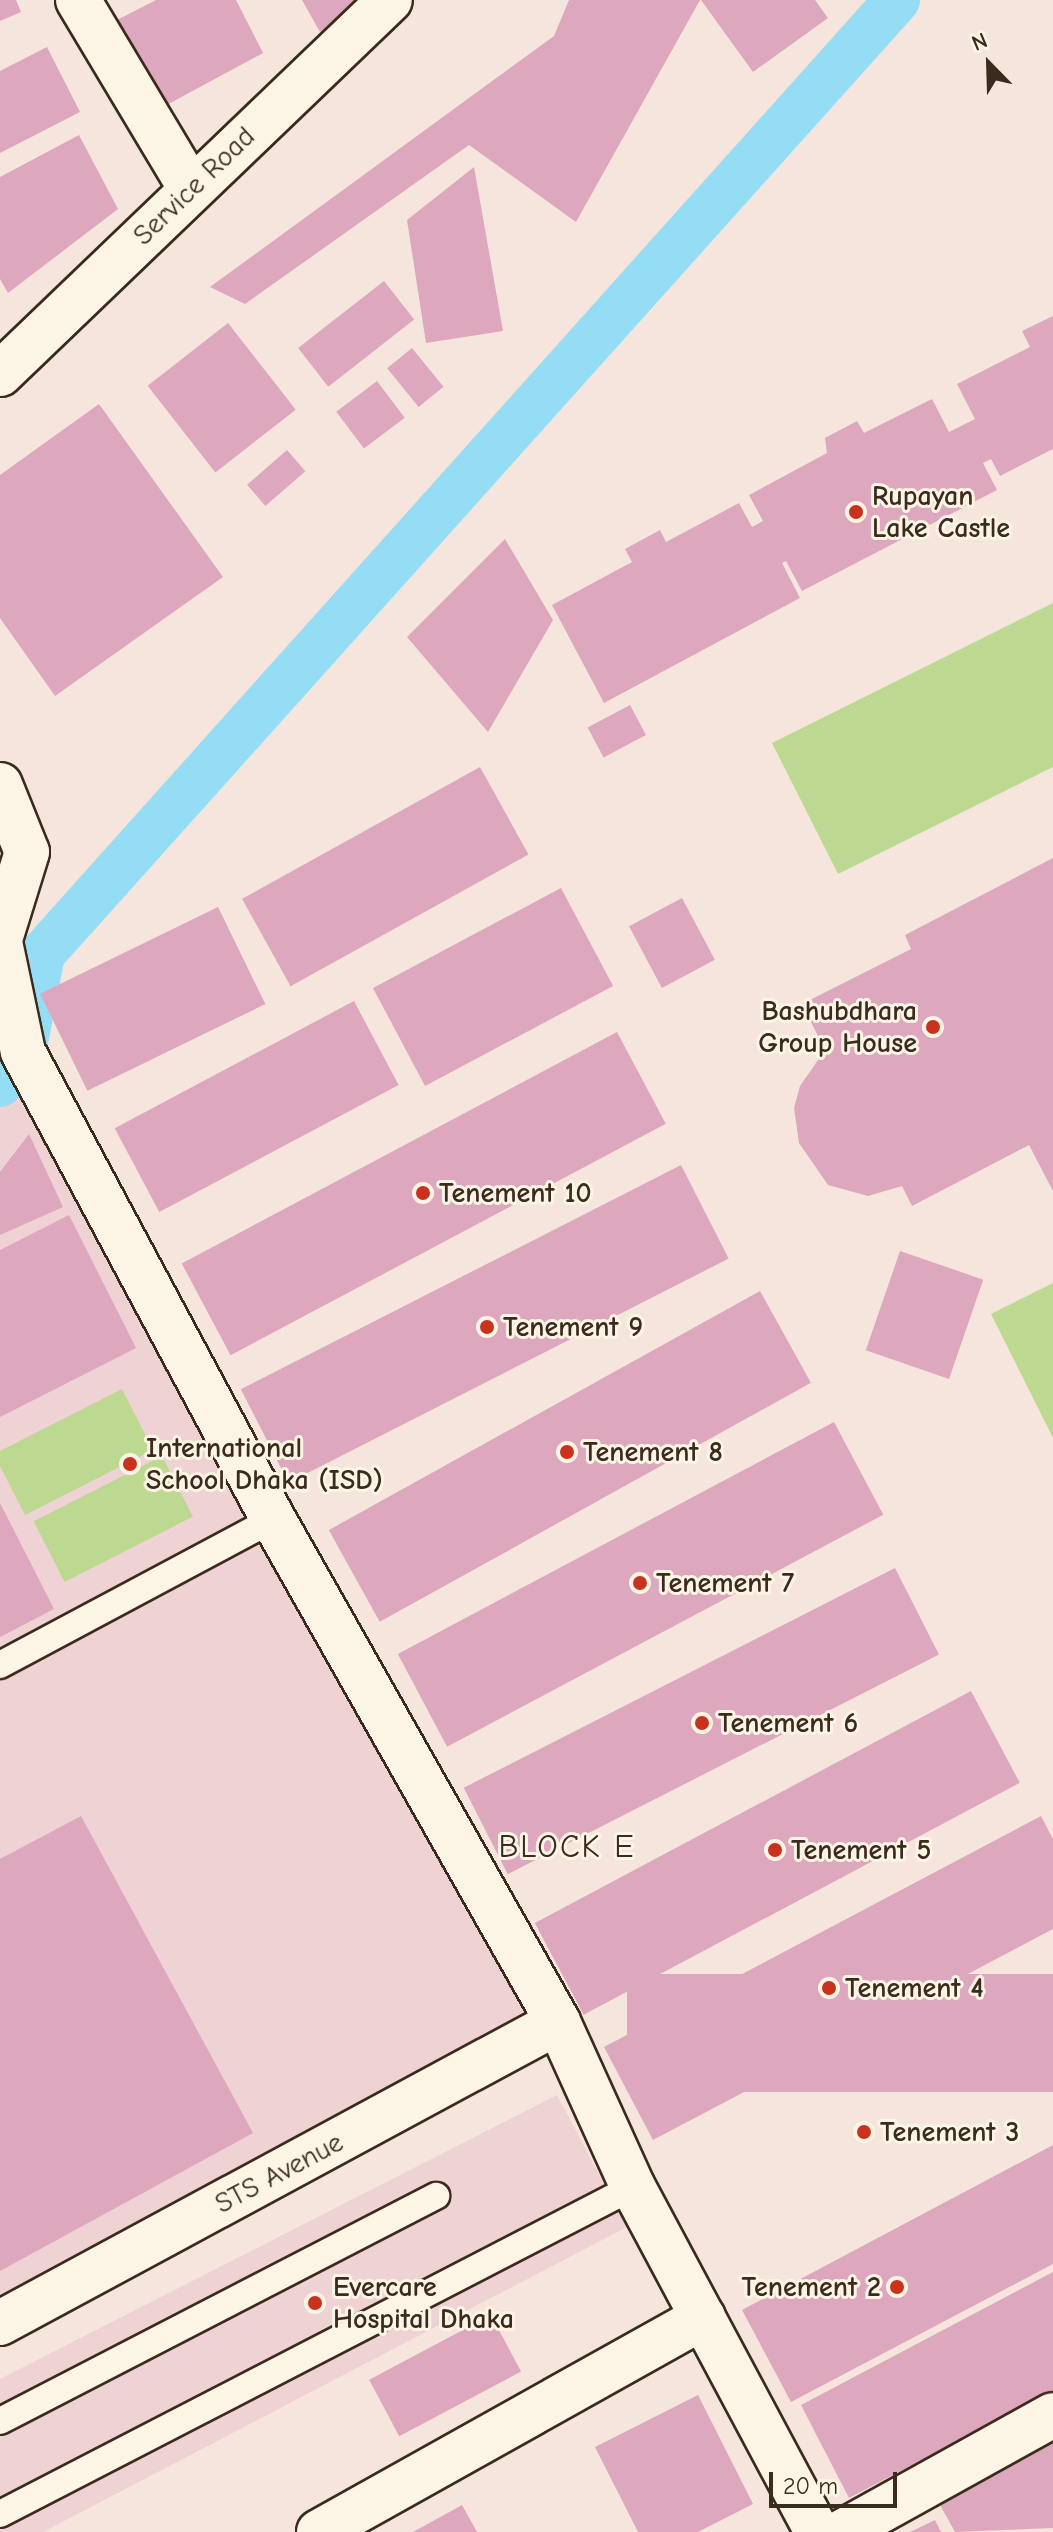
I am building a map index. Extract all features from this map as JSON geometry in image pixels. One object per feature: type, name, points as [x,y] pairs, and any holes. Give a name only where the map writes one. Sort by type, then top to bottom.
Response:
[{"type":"street","points":[[78,0],[191,189]]},
{"type":"street","name":"Service Road","points":[[0,374],[390,0]]},
{"type":"street","points":[[0,785],[27,852],[0,941],[23,1052],[273,1519],[558,2022],[633,2187],[817,2532]]},
{"type":"street","name":"STS Avenue","points":[[0,2323],[558,2022]]},
{"type":"street","points":[[319,2532],[703,2317]]},
{"type":"street","points":[[842,2532],[1053,2415]]},
{"type":"lane","points":[[0,1665],[273,1519]]},
{"type":"lane","points":[[0,2514],[633,2187]]},
{"type":"lane","points":[[0,2421],[436,2196]]},
{"type":"shaded area","name":"International School Dhaka (ISD)","points":[[0,1035],[558,2022],[0,2314]]},
{"type":"shaded area","name":"Evercare Hospital Dhaka","points":[[557,2095],[627,2227],[43,2532],[0,2532],[0,2379]]},
{"type":"green space","points":[[1053,603],[1053,767],[838,874],[772,743]]},
{"type":"green space","points":[[1053,1283],[1053,1438],[991,1314]]},
{"type":"green space","points":[[122,1389],[153,1450],[25,1515],[0,1466],[0,1451]]},
{"type":"green space","points":[[162,1456],[193,1517],[65,1582],[34,1521]]},
{"type":"building","points":[[0,0],[16,0],[21,12],[0,21]]},
{"type":"building","points":[[156,0],[236,0],[263,53],[161,108],[115,21]]},
{"type":"building","points":[[302,0],[357,0],[320,32]]},
{"type":"building","points":[[569,0],[700,0],[576,222],[469,145],[245,304],[210,287],[554,36]]},
{"type":"building","points":[[701,0],[815,0],[828,18],[753,72]]},
{"type":"building","points":[[47,47],[80,112],[0,153],[0,71]]},
{"type":"building","points":[[79,135],[118,209],[8,293],[0,279],[0,177]]},
{"type":"building","points":[[474,167],[503,331],[426,343],[407,220]]},
{"type":"building","points":[[384,281],[414,320],[328,387],[298,348]]},
{"type":"building","name":"Rupayan Lake Castle","points":[[1053,316],[1053,449],[1000,476],[991,459],[983,463],[997,490],[802,591],[786,561],[782,563],[800,598],[604,703],[552,605],[632,562],[625,549],[660,530],[666,542],[739,503],[752,527],[763,521],[749,495],[827,453],[825,438],[857,421],[864,433],[932,399],[949,432],[975,419],[957,384],[1030,347],[1022,331]]},
{"type":"building","points":[[228,323],[296,410],[215,472],[148,386]]},
{"type":"building","points":[[412,348],[443,387],[419,407],[387,368]]},
{"type":"building","points":[[377,381],[405,418],[364,448],[336,412]]},
{"type":"building","points":[[99,404],[223,577],[55,696],[0,618],[0,475]]},
{"type":"building","points":[[287,450],[305,471],[265,506],[247,485]]},
{"type":"building","points":[[505,539],[553,620],[488,732],[407,637]]},
{"type":"building","points":[[630,705],[646,735],[604,758],[588,728]]},
{"type":"building","points":[[480,767],[528,854],[291,986],[242,899]]},
{"type":"building","name":"Bashubdhara Group House","points":[[1053,858],[1053,1191],[1029,1145],[912,1206],[902,1186],[868,1196],[828,1185],[799,1143],[794,1108],[800,1086],[825,1050],[802,1004],[911,949],[905,935]]},
{"type":"building","points":[[561,888],[613,986],[425,1086],[373,988]]},
{"type":"building","points":[[682,898],[715,960],[662,988],[629,926]]},
{"type":"building","points":[[218,907],[265,1004],[87,1091],[40,994]]},
{"type":"building","points":[[354,1001],[399,1085],[159,1212],[115,1128]]},
{"type":"building","name":"Tenement 10","points":[[617,1032],[666,1124],[231,1355],[182,1263]]},
{"type":"building","points":[[29,1134],[63,1207],[0,1235],[0,1172]]},
{"type":"building","name":"Tenement 9","points":[[681,1165],[729,1259],[289,1483],[241,1389]]},
{"type":"building","points":[[69,1215],[136,1348],[0,1417],[0,1250]]},
{"type":"building","points":[[900,1251],[983,1280],[949,1379],[866,1350]]},
{"type":"building","name":"Tenement 8","points":[[760,1291],[811,1383],[380,1622],[329,1530]]},
{"type":"building","name":"Tenement 7","points":[[834,1422],[883,1515],[447,1747],[398,1654]]},
{"type":"building","points":[[0,1503],[54,1609],[0,1637]]},
{"type":"building","name":"Tenement 6","points":[[895,1568],[939,1654],[508,1874],[464,1788]]},
{"type":"building","name":"Tenement 5","points":[[971,1691],[1020,1783],[584,2015],[535,1923]]},
{"type":"building","points":[[81,1816],[253,2133],[0,2271],[0,1859]]},
{"type":"building","name":"Tenement 4","points":[[1041,1816],[1053,1839],[1053,1929],[653,2140],[604,2047]]},
{"type":"building","points":[[627,1974],[1053,1974],[1053,2092],[627,2092]]},
{"type":"building","name":"Tenement 2","points":[[1053,2145],[1053,2264],[791,2402],[742,2310]]},
{"type":"building","points":[[1053,2272],[1053,2391],[849,2498],[801,2405]]},
{"type":"building","points":[[491,2315],[521,2372],[399,2436],[369,2380]]},
{"type":"building","points":[[698,2395],[753,2504],[698,2532],[638,2532],[595,2447]]},
{"type":"building","points":[[1053,2442],[1053,2528],[955,2532],[939,2503]]},
{"type":"building","points":[[462,2505],[477,2532],[413,2532]]},
{"type":"building","points":[[935,2520],[941,2532],[910,2532]]},
{"type":"waterway","points":[[0,1084],[23,1052],[42,954],[897,0]]},
{"type":"place","name":"Rupayan Lake Castle","points":[[856,512]]},
{"type":"place","name":"Bashubdhara Group House","points":[[933,1027]]},
{"type":"place","name":"Tenement 10","points":[[423,1193]]},
{"type":"place","name":"Tenement 9","points":[[487,1327]]},
{"type":"place","name":"Tenement 8","points":[[567,1452]]},
{"type":"place","name":"International School Dhaka (ISD)","points":[[130,1464]]},
{"type":"place","name":"Tenement 7","points":[[640,1583]]},
{"type":"place","name":"Tenement 6","points":[[702,1723]]},
{"type":"place","name":"Tenement 5","points":[[775,1850]]},
{"type":"place","name":"Tenement 4","points":[[829,1988]]},
{"type":"place","name":"Tenement 3","points":[[864,2132]]},
{"type":"place","name":"Tenement 2","points":[[897,2287]]},
{"type":"place","name":"Evercare Hospital Dhaka","points":[[315,2303]]},
{"type":"district","name":"BLOCK E","points":[[567,1847]]}]
